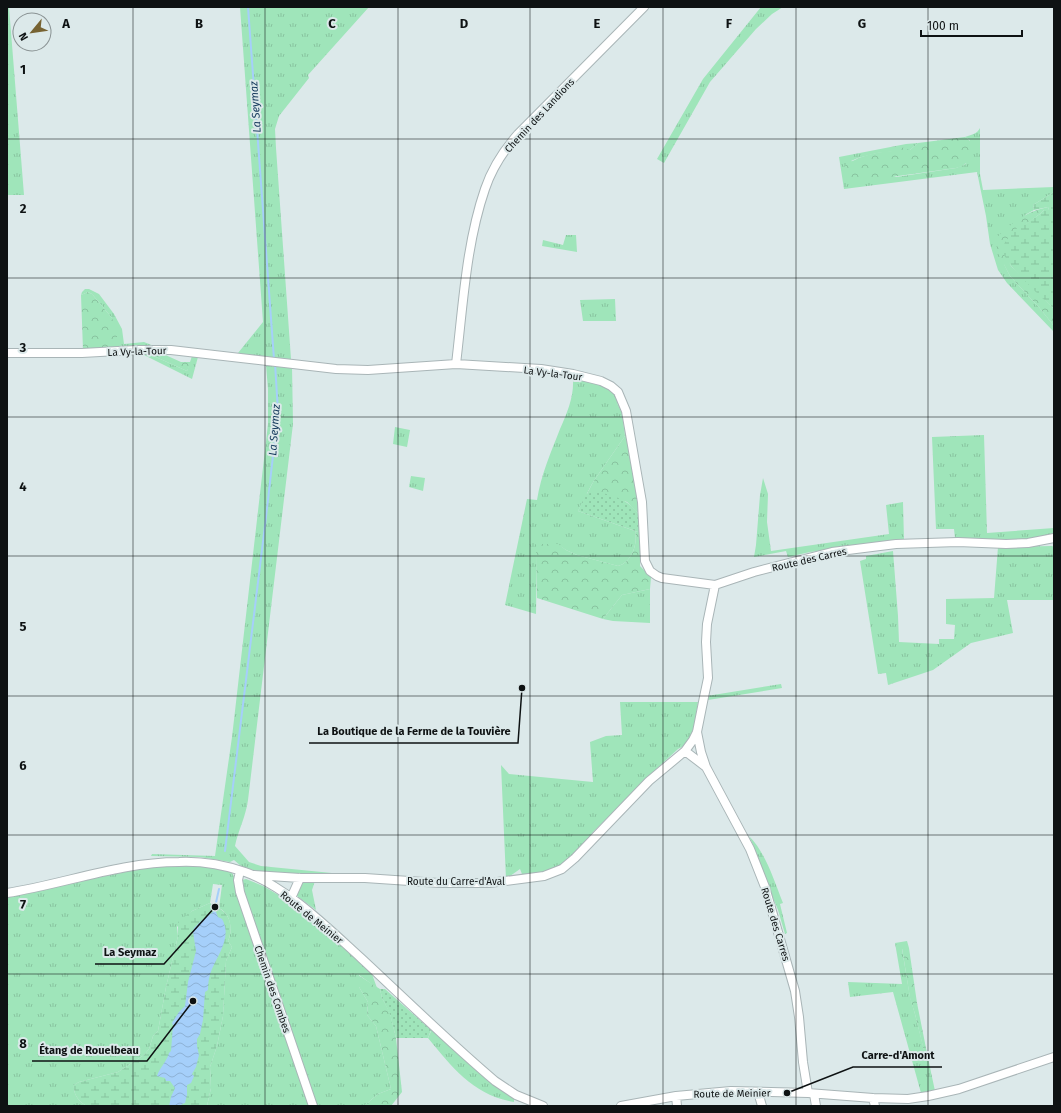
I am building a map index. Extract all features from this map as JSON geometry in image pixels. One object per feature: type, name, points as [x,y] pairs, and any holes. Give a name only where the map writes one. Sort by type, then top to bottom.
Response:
[{"type":"street","name":"Chemin des Landions","points":[[456,364],[472,239],[485,188],[494,167],[503,152],[518,134],[644,7]]},
{"type":"street","name":"La Vy-la-Tour","points":[[7,353],[88,353],[172,350],[336,369],[456,364],[563,372],[595,379],[615,389],[622,399],[628,419],[642,502],[644,555],[648,568],[662,578],[715,585]]},
{"type":"street","name":"Route des Carres","points":[[706,767],[685,750],[697,732],[708,678],[706,642],[707,624],[715,585],[754,572],[832,552],[903,543],[958,542],[1006,544],[1028,543],[1054,538]]},
{"type":"street","name":"Route des Carres","points":[[697,732],[706,767],[750,849],[765,887],[795,991],[803,1062],[816,1106]]},
{"type":"street","name":"Route du Carre-d'Aval","points":[[250,875],[300,878],[364,878],[415,882],[464,883],[518,880],[550,874],[562,869],[575,858],[649,781],[685,750]]},
{"type":"street","name":"Route de Meinier","points":[[7,893],[102,872],[156,863],[194,862],[240,871],[267,883],[291,898],[323,924],[495,1081],[516,1095],[543,1106]]},
{"type":"street","name":"Chemin des Combes","points":[[240,871],[238,880],[240,892],[313,1106]]},
{"type":"street","points":[[291,898],[300,878]]},
{"type":"street","name":"Route de Meinier","points":[[621,1106],[676,1096],[717,1092],[811,1093],[874,1102],[959,1089],[1054,1057]]},
{"type":"street","points":[[758,1092],[762,1106]]},
{"type":"street","points":[[676,1096],[677,1106]]},
{"type":"green space","points":[[7,7],[9,7],[24,195],[7,195]]},
{"type":"green space","points":[[240,7],[369,7],[308,75],[309,78],[279,116],[275,129],[291,359],[242,356],[238,353],[263,322]]},
{"type":"green space","points":[[761,7],[783,7],[772,14],[756,29],[710,82],[664,163],[657,159],[703,79]]},
{"type":"green space","points":[[980,128],[980,174],[983,190],[1054,187],[1054,192],[1033,205],[1034,210],[1025,215],[1004,264],[1010,276],[1038,306],[1054,326],[1054,332],[1007,283],[998,270],[990,244],[977,172],[844,189],[839,157],[918,143],[910,150],[877,153],[851,161],[896,177],[956,168],[966,164],[970,140],[965,137],[976,133]]},
{"type":"green space","points":[[965,137],[973,146],[973,154],[969,161],[956,168],[855,182],[845,173],[845,165],[868,155],[892,151],[901,147],[910,150],[918,143]]},
{"type":"green space","points":[[1054,192],[1054,309],[1023,280],[1008,261],[1003,247],[1009,237],[1025,220],[1027,224],[1044,210],[1049,210],[1048,207],[1034,210],[1033,205]]},
{"type":"green space","points":[[1048,207],[1049,210],[1044,210],[1027,225],[1025,221],[1003,247],[1011,266],[1054,309],[1054,326],[1038,306],[1010,276],[997,251],[996,238],[1020,218]]},
{"type":"green space","points":[[566,235],[576,235],[577,252],[542,246],[543,240],[563,245]]},
{"type":"green space","points":[[85,289],[89,289],[99,294],[114,314],[122,329],[124,344],[144,342],[154,346],[117,348],[112,318],[92,294],[88,292],[81,295]]},
{"type":"green space","points":[[88,292],[92,294],[112,318],[117,331],[117,348],[83,350],[81,295]]},
{"type":"green space","points":[[615,299],[616,321],[583,321],[580,300]]},
{"type":"green space","points":[[147,353],[187,371],[192,356],[198,357],[192,379],[142,354]]},
{"type":"green space","points":[[147,353],[161,353],[181,362],[191,362],[187,371]]},
{"type":"green space","points":[[266,365],[292,366],[293,424],[248,800],[246,812],[235,846],[249,862],[261,866],[352,875],[293,875],[257,871],[242,867],[234,860],[230,862],[200,857],[151,856],[152,854],[215,856],[232,737],[268,424]]},
{"type":"green space","points":[[573,379],[593,381],[605,386],[620,400],[617,403],[622,413],[625,436],[593,482],[578,511],[635,531],[636,541],[630,557],[623,564],[618,566],[577,555],[557,544],[537,544],[536,614],[505,605],[527,499],[537,500],[547,464],[570,405]]},
{"type":"green space","points":[[620,400],[640,515],[627,502],[587,494],[593,482],[625,436],[622,413],[617,403]]},
{"type":"green space","points":[[395,427],[410,430],[407,447],[393,444]]},
{"type":"green space","points":[[984,435],[987,533],[1054,528],[1054,536],[1012,541],[955,538],[954,529],[936,529],[932,437]]},
{"type":"green space","points":[[411,476],[425,478],[423,491],[409,487]]},
{"type":"green space","points":[[763,478],[768,494],[767,522],[771,551],[889,534],[886,505],[903,502],[904,540],[810,552],[788,557],[786,551],[754,557]]},
{"type":"green space","points":[[596,492],[617,497],[635,509],[641,521],[638,521],[638,532],[578,511],[586,494]]},
{"type":"green space","points":[[638,521],[641,521],[640,566],[651,577],[650,589],[622,595],[603,619],[537,598],[536,544],[558,544],[577,555],[618,566],[627,561],[633,552],[636,541],[635,531],[638,532]]},
{"type":"green space","points":[[998,547],[1054,547],[1054,600],[1007,600],[1013,633],[971,643],[933,670],[888,685],[886,673],[878,674],[860,561],[866,559],[866,556],[893,551],[899,642],[939,644],[939,639],[954,639],[955,625],[946,624],[946,599],[994,598]]},
{"type":"green space","points":[[650,589],[650,623],[603,619],[622,595]]},
{"type":"green space","points":[[781,684],[782,688],[708,700],[707,696]]},
{"type":"green space","points":[[620,702],[698,702],[695,722],[688,741],[657,769],[594,831],[568,862],[554,869],[524,876],[520,869],[506,879],[501,765],[509,774],[593,782],[590,742],[606,736],[622,735]]},
{"type":"green space","points":[[749,836],[765,859],[783,903],[780,904],[787,933],[785,934],[778,910],[752,848],[754,847]]},
{"type":"green space","points":[[175,865],[221,869],[232,873],[236,889],[310,1106],[207,1106],[211,1088],[210,1067],[217,1046],[223,1016],[226,961],[232,947],[228,941],[230,937],[230,923],[226,914],[219,908],[222,885],[213,884],[210,903],[192,911],[177,927],[178,936],[166,987],[158,1031],[153,1036],[149,1049],[144,1055],[118,1072],[79,1082],[74,1085],[74,1092],[77,1097],[87,1106],[7,1106],[7,897],[133,870]]},
{"type":"green space","points":[[246,879],[263,886],[287,900],[314,921],[372,974],[377,988],[359,975],[359,987],[368,1002],[367,1015],[376,1026],[391,1089],[378,1094],[364,1106],[316,1106],[241,883],[242,880]]},
{"type":"green space","points":[[315,881],[312,890],[316,910],[297,896],[297,892],[302,883]]},
{"type":"green space","points":[[210,903],[222,910],[230,921],[231,929],[228,941],[232,947],[226,961],[223,1016],[217,1046],[210,1067],[211,1088],[207,1106],[87,1106],[79,1100],[76,1095],[74,1085],[79,1082],[118,1072],[144,1055],[149,1049],[153,1036],[158,1031],[166,987],[178,936],[178,922],[192,911]]},
{"type":"green space","points":[[907,941],[909,948],[902,949],[910,997],[926,1058],[928,1058],[935,1091],[921,1093],[893,992],[850,997],[848,982],[902,984],[895,943]]},
{"type":"green space","points":[[902,948],[909,948],[917,1003],[928,1058],[926,1059],[910,998]]},
{"type":"green space","points":[[358,975],[380,989],[382,998],[390,1013],[396,1038],[402,1092],[391,1106],[364,1106],[378,1094],[391,1089],[376,1026],[367,1015],[368,1002],[359,987]]},
{"type":"green space","points":[[380,989],[385,989],[431,1030],[428,1038],[396,1038],[390,1014],[382,998]]},
{"type":"green space","points":[[432,1029],[514,1098],[514,1102],[487,1093],[475,1087],[465,1079],[455,1070],[428,1038]]},
{"type":"water","points":[[213,908],[216,909],[218,917],[222,919],[226,932],[221,951],[210,974],[208,990],[205,992],[203,1020],[200,1034],[197,1039],[199,1055],[196,1067],[192,1074],[194,1076],[191,1083],[187,1085],[185,1103],[181,1106],[169,1106],[175,1088],[170,1081],[166,1081],[165,1078],[157,1076],[171,1051],[172,1023],[185,1006],[188,982],[196,951],[193,932],[194,928],[213,912]]},
{"type":"waterway","name":"La Seymaz","points":[[248,7],[274,359]]},
{"type":"waterway","name":"La Seymaz","points":[[225,851],[278,412],[275,363]]},
{"type":"waterway","name":"La Seymaz","points":[[215,907],[219,889]]},
{"type":"place","name":"La Boutique de la Ferme de la Touvière","points":[[522,688]]},
{"type":"place","name":"La Seymaz","points":[[215,907]]},
{"type":"place","name":"Étang de Rouelbeau","points":[[193,1001]]},
{"type":"place","name":"Carre-d'Amont","points":[[787,1093]]}]
